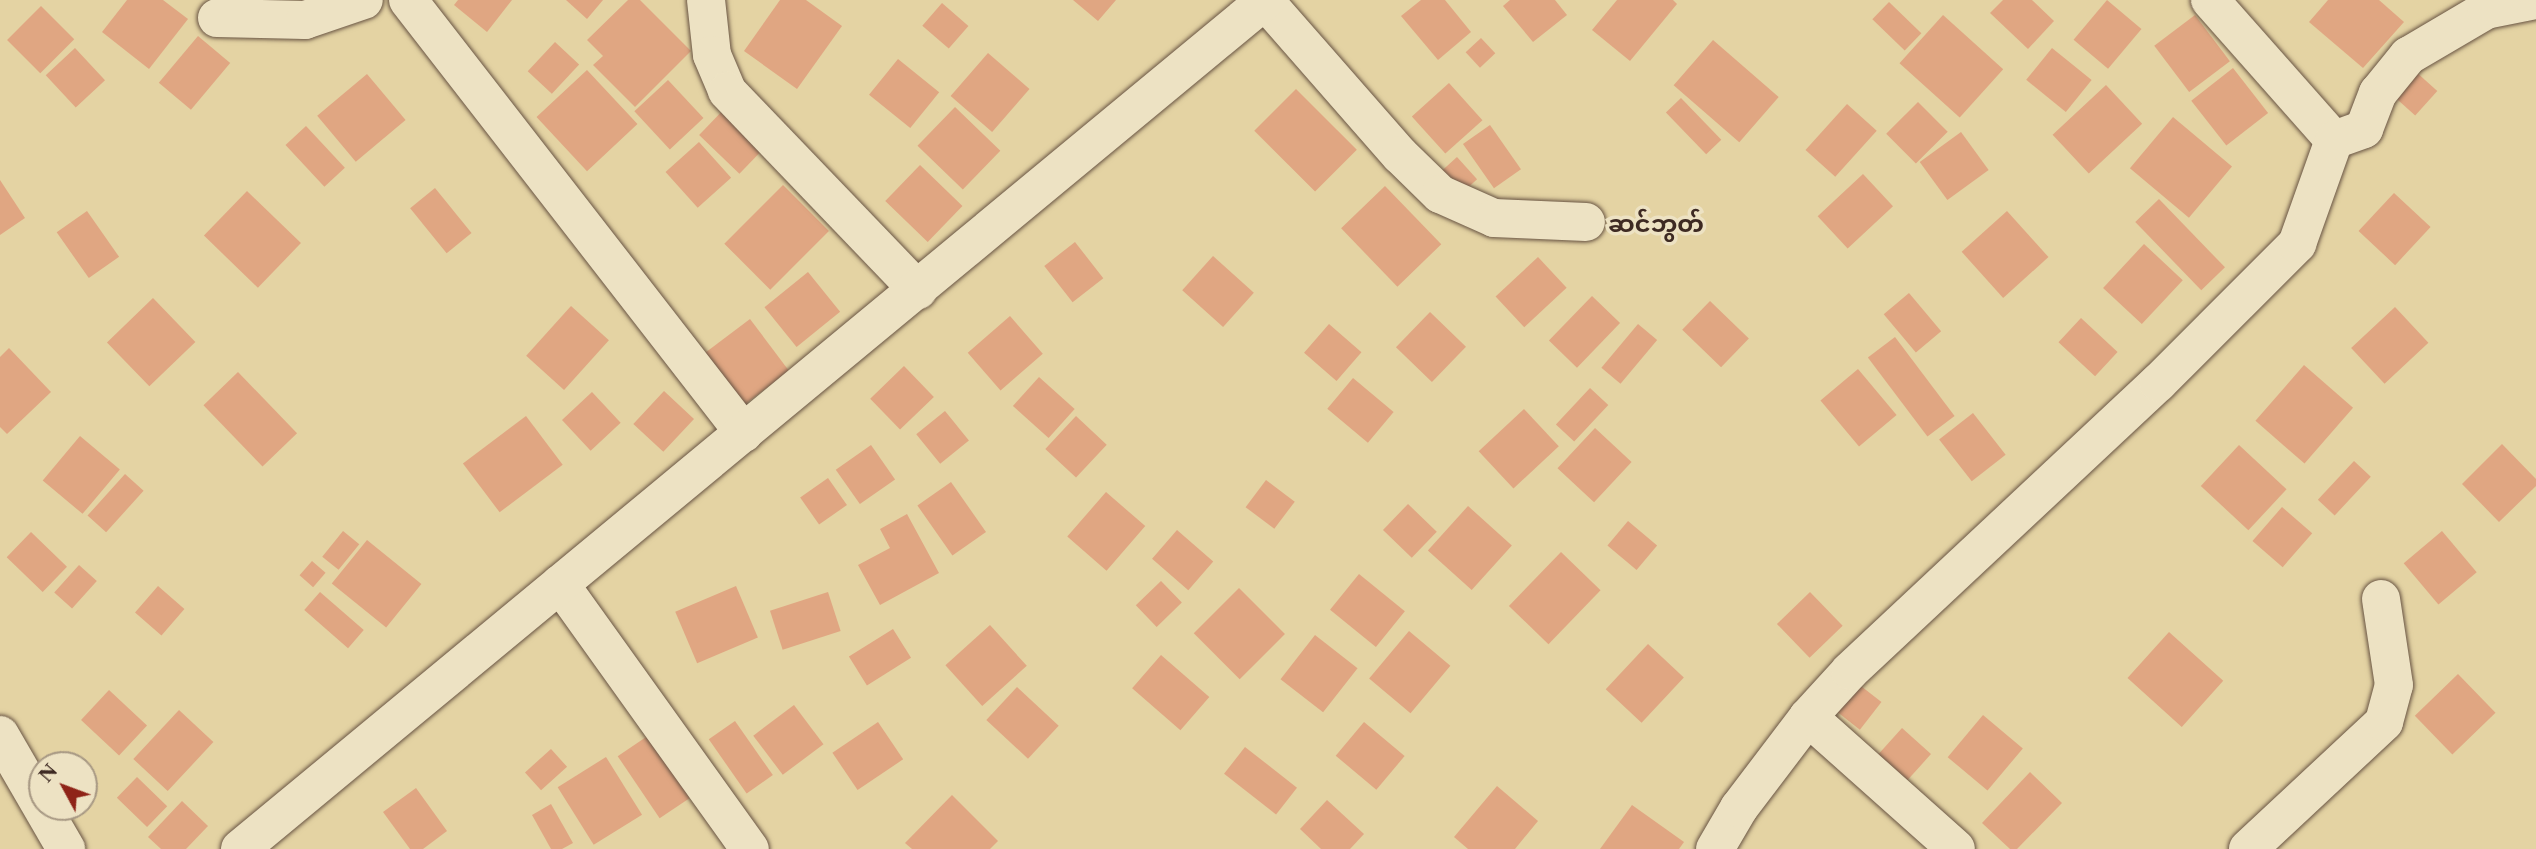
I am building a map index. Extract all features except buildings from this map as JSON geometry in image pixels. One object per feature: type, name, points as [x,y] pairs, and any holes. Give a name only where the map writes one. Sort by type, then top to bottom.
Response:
[{"type":"street","points":[[217,18],[305,20],[364,0]]},
{"type":"street","points":[[408,0],[744,433]]},
{"type":"street","points":[[706,0],[712,55],[727,91],[918,290]]},
{"type":"street","points":[[240,849],[1266,0],[1440,194],[1494,218],[1586,222]]},
{"type":"street","points":[[2210,0],[2334,140]]},
{"type":"street","points":[[2334,140],[2364,129],[2378,93],[2409,56],[2486,10],[2536,0]]},
{"type":"street","points":[[1715,849],[1739,808],[1808,717],[1850,671],[2158,383],[2297,244],[2334,140]]},
{"type":"street","points":[[560,584],[750,849]]},
{"type":"street","points":[[2248,849],[2384,722],[2394,685],[2381,599]]},
{"type":"street","points":[[1808,717],[1956,849]]},
{"type":"street","points":[[0,734],[66,849]]},
{"type":"district","name":"ဆင်ဘွတ်","points":[[1656,224]]}]
